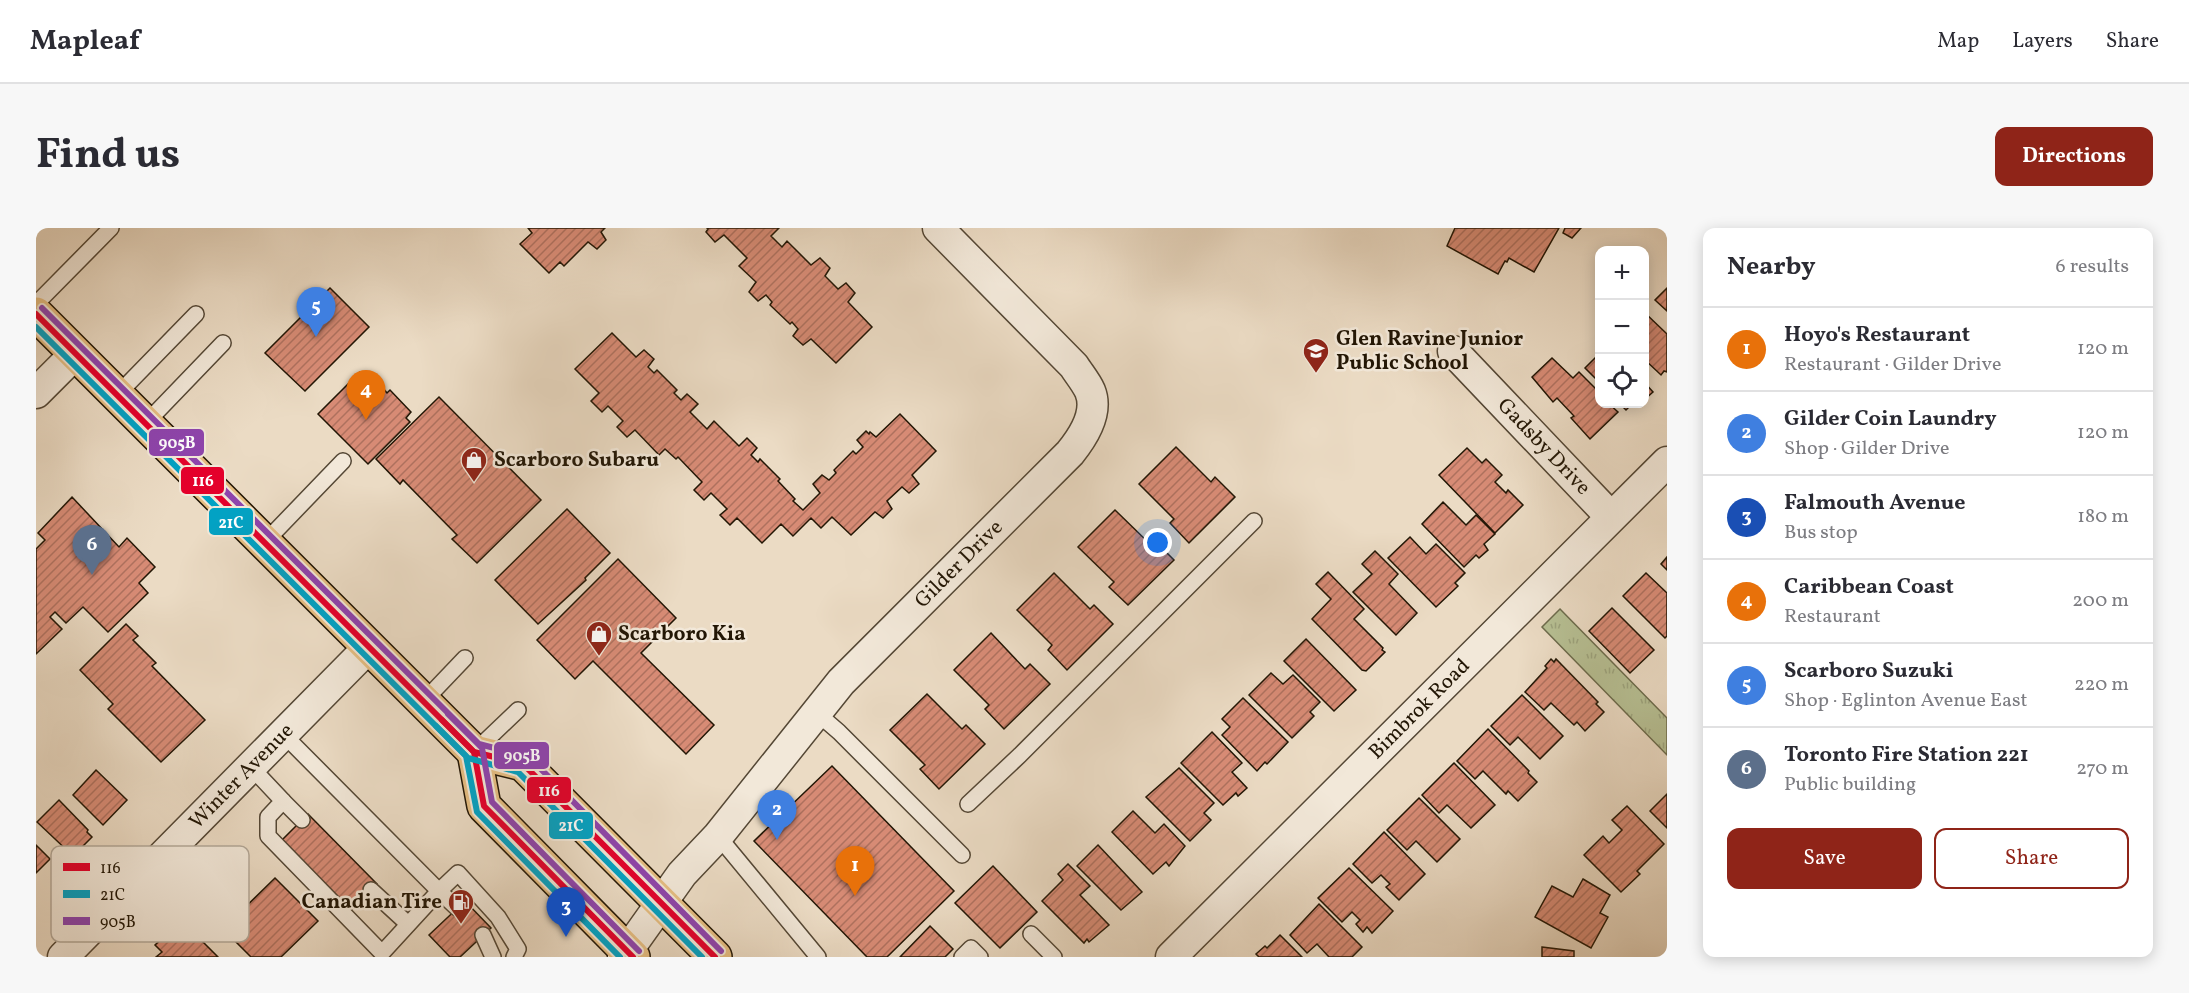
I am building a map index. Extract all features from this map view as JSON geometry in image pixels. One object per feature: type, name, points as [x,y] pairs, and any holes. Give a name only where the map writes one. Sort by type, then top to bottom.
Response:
[{"type":"main road","points":[[36,314],[474,752],[523,764],[715,957]]},
{"type":"main road","points":[[474,752],[484,806],[628,955]]},
{"type":"street","name":"Gilder Drive","points":[[628,955],[682,874],[718,836],[842,682],[1070,453],[1082,438],[1092,410],[1091,392],[1074,366],[938,228]]},
{"type":"street","name":"Gadsby Drive","points":[[1453,351],[1611,517]]},
{"type":"street","points":[[36,393],[76,353]]},
{"type":"street","name":"Bimbrok Road","points":[[1171,957],[1667,462]]},
{"type":"street","name":"Winter Avenue","points":[[173,846],[369,647]]},
{"type":"street","name":"Winter Avenue","points":[[63,957],[78,942]]},
{"type":"lane","points":[[36,304],[111,228]]},
{"type":"lane","points":[[118,394],[196,314]]},
{"type":"lane","points":[[146,423],[223,344]]},
{"type":"lane","points":[[265,542],[342,461]]},
{"type":"lane","points":[[968,804],[1254,521]]},
{"type":"lane","points":[[424,701],[465,658]]},
{"type":"lane","points":[[474,752],[518,710]]},
{"type":"lane","points":[[817,713],[839,732],[962,855]]},
{"type":"lane","points":[[284,734],[458,908]]},
{"type":"lane","points":[[251,767],[302,820]]},
{"type":"lane","points":[[283,801],[268,817],[268,836],[383,955],[408,924],[458,873],[498,917],[518,949],[514,957]]},
{"type":"lane","points":[[718,836],[818,957]]},
{"type":"lane","points":[[371,890],[408,924]]},
{"type":"lane","points":[[1031,934],[1054,957]]},
{"type":"lane","points":[[483,935],[493,957]]},
{"type":"lane","points":[[962,957],[971,948],[980,957]]},
{"type":"green space","points":[[1560,609],[1667,718],[1667,755],[1542,627]]},
{"type":"building","points":[[528,228],[605,228],[601,232],[606,240],[597,249],[588,242],[564,266],[560,262],[549,273],[520,244],[532,233]]},
{"type":"building","points":[[707,228],[779,228],[771,236],[782,247],[787,241],[811,265],[820,258],[830,268],[825,276],[838,289],[846,283],[855,293],[848,302],[872,327],[836,363],[811,339],[803,345],[793,336],[798,329],[770,305],[772,302],[766,295],[758,301],[749,292],[756,282],[739,266],[747,258],[724,235],[715,242],[706,232]]},
{"type":"building","points":[[1455,228],[1559,228],[1534,272],[1509,258],[1498,274],[1447,246]]},
{"type":"building","points":[[1565,228],[1581,228],[1572,238],[1563,233]]},
{"type":"building","points":[[330,288],[369,327],[305,391],[265,353]]},
{"type":"building","points":[[1667,288],[1667,311],[1655,300]]},
{"type":"building","points":[[1649,317],[1667,334],[1667,372],[1664,371],[1661,375],[1649,364]]},
{"type":"building","points":[[612,333],[636,357],[644,350],[654,359],[648,367],[654,373],[657,370],[677,390],[674,393],[681,400],[687,394],[698,404],[690,412],[707,429],[714,421],[739,446],[747,438],[757,448],[751,455],[758,462],[760,459],[780,479],[778,481],[803,510],[820,493],[813,484],[822,475],[829,480],[836,473],[834,470],[853,451],[856,454],[863,447],[857,440],[866,431],[876,437],[900,414],[936,451],[912,475],[919,484],[909,493],[902,487],[887,501],[892,509],[883,518],[875,512],[851,535],[832,517],[821,528],[811,518],[793,536],[781,524],[762,543],[737,518],[730,525],[720,515],[727,509],[711,493],[704,500],[694,490],[702,482],[678,457],[676,459],[665,449],[659,455],[635,430],[627,437],[617,427],[623,421],[608,406],[602,412],[591,401],[599,393],[575,369]]},
{"type":"building","points":[[1552,358],[1573,378],[1579,372],[1595,388],[1595,408],[1614,408],[1618,412],[1590,439],[1571,418],[1574,416],[1557,398],[1553,402],[1532,377]]},
{"type":"building","points":[[1595,358],[1595,378],[1585,368]]},
{"type":"building","points":[[360,372],[379,391],[382,387],[387,393],[390,390],[411,412],[406,418],[410,422],[368,464],[318,414]]},
{"type":"building","points":[[439,397],[541,500],[477,563],[452,539],[457,535],[403,480],[400,484],[376,459]]},
{"type":"building","points":[[1176,447],[1211,482],[1215,477],[1235,497],[1189,543],[1170,523],[1174,519],[1139,484]]},
{"type":"building","points":[[1467,448],[1482,463],[1486,459],[1502,475],[1495,482],[1506,493],[1508,490],[1523,505],[1495,533],[1439,475]]},
{"type":"building","points":[[72,497],[119,547],[127,538],[155,567],[139,583],[148,593],[108,632],[83,607],[66,623],[55,612],[50,617],[62,629],[36,654],[36,549],[45,540],[38,533]]},
{"type":"building","points":[[1443,502],[1466,525],[1476,515],[1495,534],[1484,544],[1488,550],[1479,558],[1476,555],[1464,567],[1422,524]]},
{"type":"building","points":[[567,509],[610,553],[585,578],[586,580],[538,624],[495,580]]},
{"type":"building","points":[[1115,510],[1151,545],[1155,541],[1174,560],[1128,605],[1109,587],[1114,582],[1078,547]]},
{"type":"building","points":[[1410,537],[1426,554],[1436,544],[1465,573],[1455,583],[1458,586],[1436,607],[1388,558]]},
{"type":"building","points":[[1375,551],[1398,574],[1389,584],[1417,613],[1396,635],[1353,592],[1372,574],[1362,564]]},
{"type":"building","points":[[1667,557],[1667,570],[1661,564]]},
{"type":"building","name":"Scarboro Kia","points":[[618,559],[676,618],[641,653],[714,725],[686,754],[593,661],[575,679],[537,640]]},
{"type":"building","points":[[1328,572],[1364,609],[1354,619],[1385,652],[1366,671],[1362,670],[1312,619],[1331,599],[1316,584]]},
{"type":"building","points":[[1054,573],[1090,609],[1094,605],[1113,624],[1067,670],[1048,650],[1052,645],[1017,610]]},
{"type":"building","points":[[1646,573],[1667,593],[1667,636],[1665,638],[1623,596]]},
{"type":"building","points":[[1612,608],[1654,650],[1630,673],[1589,631]]},
{"type":"building","points":[[126,624],[138,636],[133,640],[156,663],[152,666],[205,720],[161,762],[108,709],[113,704],[80,670]]},
{"type":"building","points":[[991,633],[1025,669],[1030,664],[1050,684],[1004,729],[985,709],[989,705],[954,670]]},
{"type":"building","points":[[1306,639],[1356,690],[1334,711],[1284,661]]},
{"type":"building","points":[[1551,659],[1554,662],[1556,659],[1598,702],[1596,704],[1604,712],[1585,731],[1577,722],[1574,725],[1551,703],[1544,710],[1525,692],[1547,668],[1545,666]]},
{"type":"building","points":[[1271,673],[1283,684],[1293,675],[1320,702],[1310,712],[1314,716],[1292,738],[1249,695]]},
{"type":"building","points":[[927,694],[962,729],[966,725],[985,744],[939,789],[920,769],[925,765],[890,730]]},
{"type":"building","points":[[1522,695],[1563,736],[1540,759],[1518,737],[1510,745],[1491,726]]},
{"type":"building","points":[[1243,698],[1288,742],[1257,771],[1222,735],[1230,727],[1222,719]]},
{"type":"building","points":[[1488,729],[1537,782],[1518,801],[1508,791],[1506,794],[1483,771],[1475,779],[1457,761]]},
{"type":"building","points":[[1212,732],[1242,763],[1232,772],[1247,788],[1238,796],[1236,793],[1223,805],[1181,763]]},
{"type":"building","points":[[1454,763],[1495,805],[1471,828],[1447,805],[1439,813],[1422,795]]},
{"type":"building","points":[[832,766],[954,891],[887,957],[867,957],[754,841]]},
{"type":"building","points":[[1179,768],[1214,803],[1204,813],[1211,820],[1190,841],[1146,797]]},
{"type":"building","points":[[96,770],[127,800],[103,825],[73,795]]},
{"type":"building","points":[[1667,794],[1667,828],[1650,811]]},
{"type":"building","points":[[1419,798],[1460,839],[1437,862],[1416,841],[1407,850],[1387,830]]},
{"type":"building","points":[[59,800],[92,837],[83,846],[62,846],[37,822]]},
{"type":"building","points":[[1627,806],[1664,844],[1637,871],[1640,874],[1621,892],[1584,855],[1603,836],[1609,843],[1622,830],[1612,820]]},
{"type":"building","points":[[1133,811],[1155,833],[1164,824],[1185,846],[1169,866],[1166,862],[1153,874],[1112,832]]},
{"type":"building","points":[[308,814],[377,884],[350,911],[281,841]]},
{"type":"building","points":[[1384,832],[1425,874],[1399,900],[1386,887],[1390,884],[1381,875],[1372,883],[1353,864]]},
{"type":"building","points":[[36,845],[50,859],[36,873]]},
{"type":"building","points":[[1098,845],[1142,892],[1121,910],[1077,866]]},
{"type":"building","points":[[1068,864],[1090,886],[1080,895],[1109,925],[1089,942],[1087,939],[1084,943],[1042,901],[1063,880],[1058,874]]},
{"type":"building","points":[[993,866],[1037,912],[1000,948],[955,903]]},
{"type":"building","points":[[1349,868],[1393,911],[1372,933],[1367,927],[1363,932],[1356,924],[1360,920],[1352,912],[1342,922],[1318,898]]},
{"type":"building","points":[[275,878],[318,921],[281,957],[251,957],[236,942],[249,942],[249,904]]},
{"type":"building","points":[[1583,879],[1610,895],[1600,913],[1608,917],[1591,948],[1535,917],[1552,886],[1573,897]]},
{"type":"building","points":[[465,901],[491,928],[460,957],[450,957],[429,935]]},
{"type":"building","points":[[1319,904],[1362,947],[1352,957],[1329,957],[1317,944],[1307,953],[1290,935]]},
{"type":"building","points":[[930,926],[953,949],[945,957],[900,957]]},
{"type":"building","points":[[1280,935],[1302,957],[1259,957],[1256,954],[1265,946],[1267,948]]},
{"type":"building","points":[[158,942],[203,942],[218,957],[156,957],[162,952],[155,945]]},
{"type":"building","points":[[1542,947],[1574,951],[1574,957],[1542,957]]},
{"type":"transit line","name":"905B","points":[[42,308],[479,744],[529,757],[721,951]]},
{"type":"transit line","name":"116","points":[[36,314],[474,752],[523,764],[715,957]]},
{"type":"transit line","name":"21C","points":[[36,327],[468,758],[518,772],[702,957]]},
{"type":"transit line","name":"905B","points":[[448,714],[482,748],[492,802],[639,951]]},
{"type":"transit line","name":"116","points":[[442,720],[474,752],[484,806],[633,957]]},
{"type":"transit line","name":"21C","points":[[436,726],[466,756],[477,812],[620,957]]},
{"type":"place","name":"Scarboro Suzuki","points":[[316,337]]},
{"type":"place","name":"Glen Ravine Junior Public School","points":[[1316,374]]},
{"type":"place","name":"Caribbean Coast","points":[[366,420]]},
{"type":"place","name":"Scarboro Subaru","points":[[474,483]]},
{"type":"place","name":"Toronto Fire Station 221","points":[[92,575]]},
{"type":"place","name":"Scarboro Kia","points":[[599,657]]},
{"type":"place","name":"Gilder Coin Laundry","points":[[777,840]]},
{"type":"place","name":"Hoyo's Restaurant","points":[[855,896]]},
{"type":"place","name":"Canadian Tire","points":[[461,925]]},
{"type":"place","name":"Falmouth Avenue","points":[[566,937]]}]
